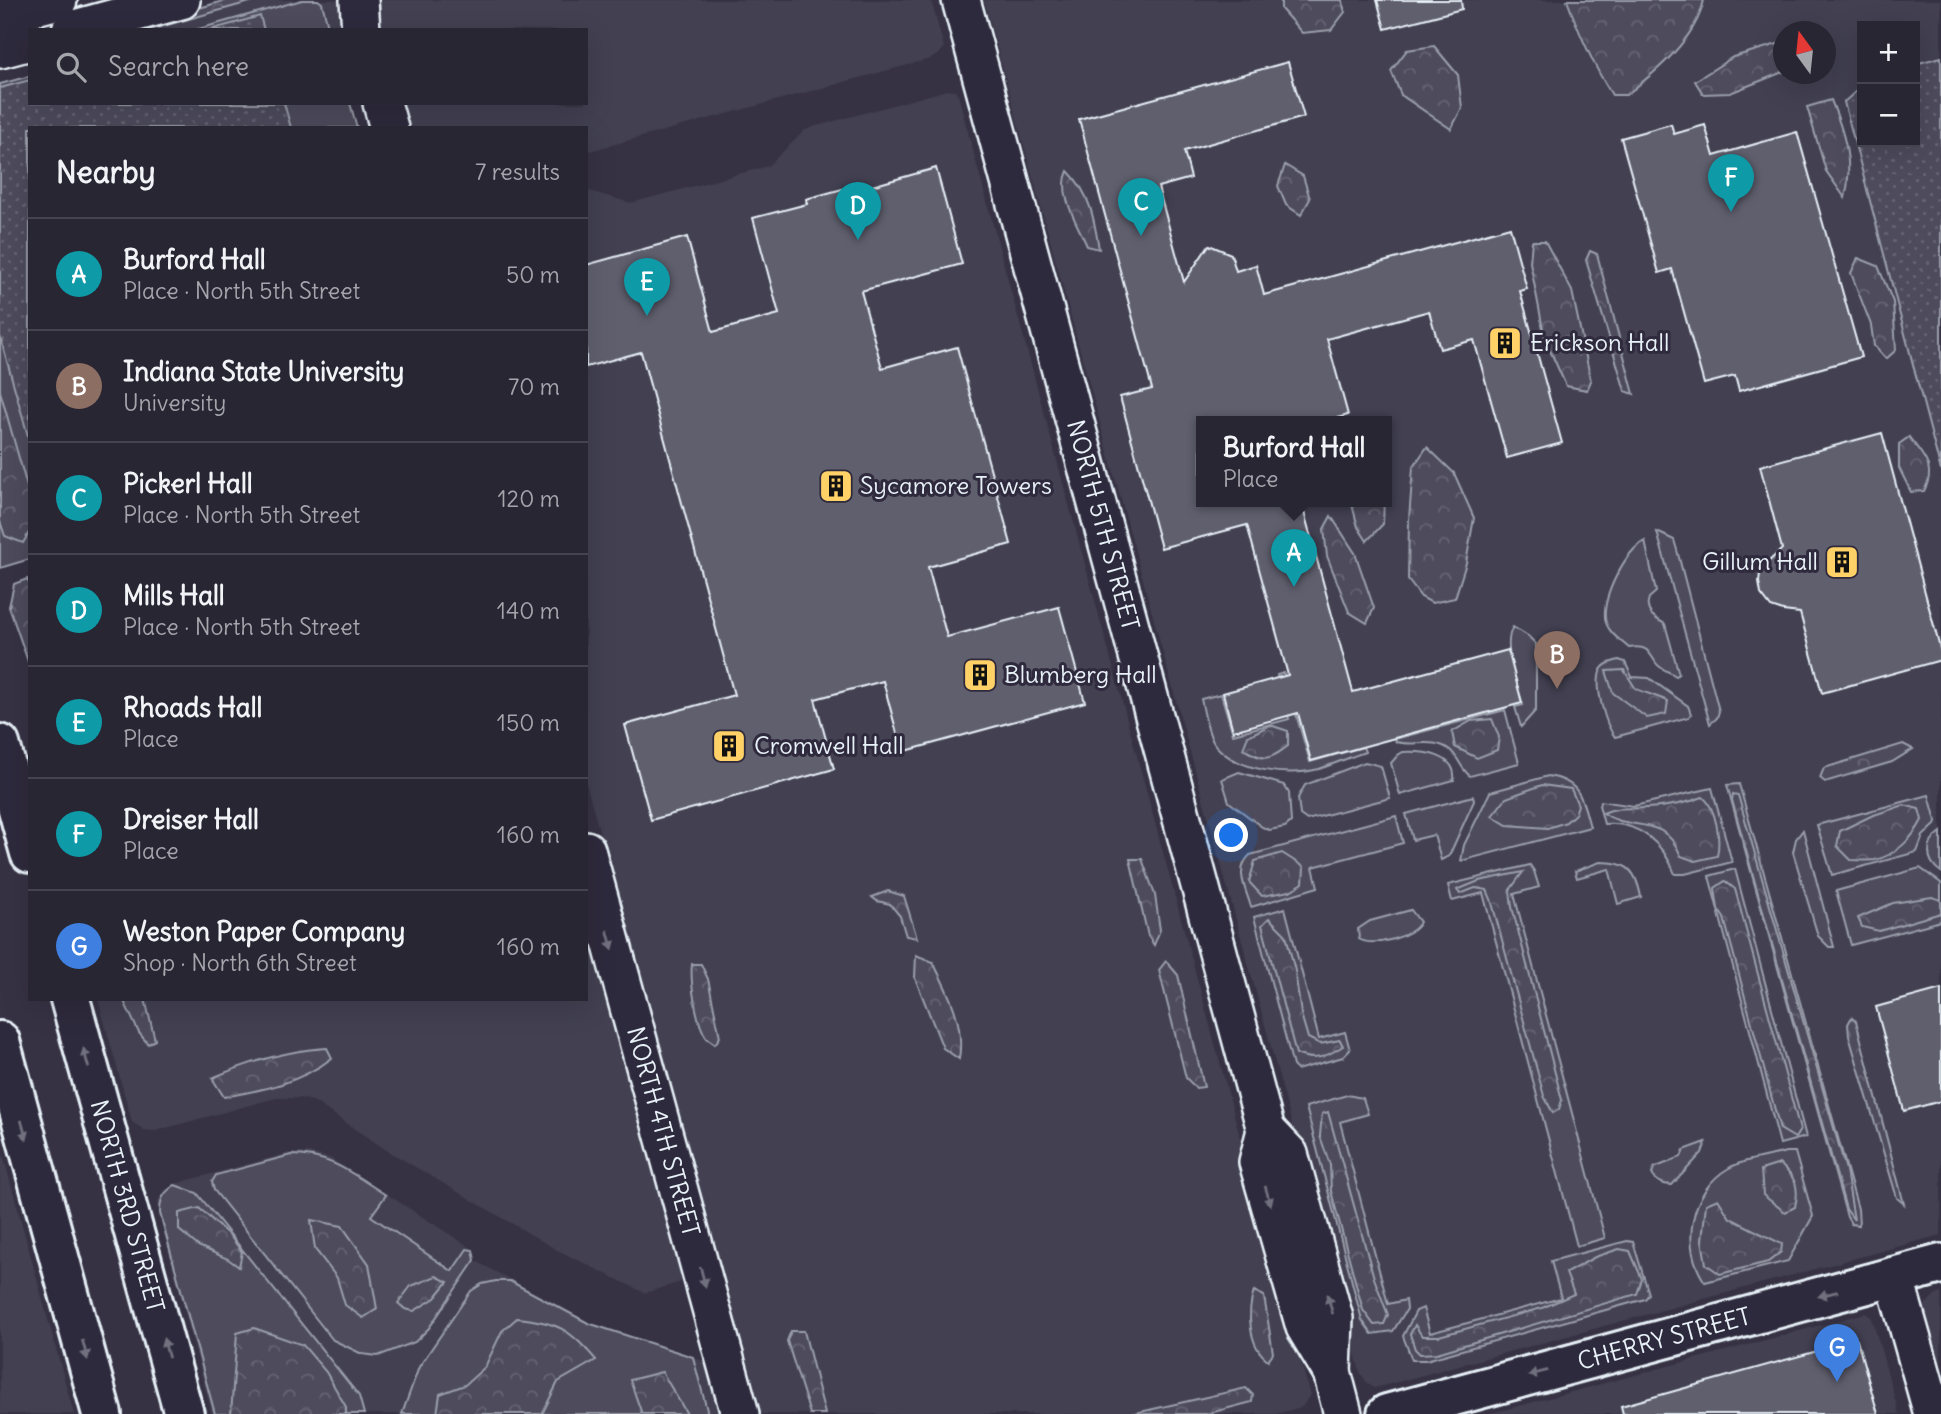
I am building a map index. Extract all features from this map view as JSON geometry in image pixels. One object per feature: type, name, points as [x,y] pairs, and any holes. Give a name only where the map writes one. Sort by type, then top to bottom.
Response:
[{"type":"main road","points":[[0,744],[28,846]]},
{"type":"main road","name":"NORTH 3RD STREET","points":[[71,1001],[184,1414]]},
{"type":"main road","points":[[0,1041],[102,1414]]},
{"type":"main road","name":"CHERRY STREET","points":[[1387,1414],[1941,1264]]},
{"type":"street","points":[[0,16],[58,0]]},
{"type":"street","points":[[78,28],[181,0]]},
{"type":"street","points":[[359,0],[361,28]]},
{"type":"street","name":"NORTH 5TH STREET","points":[[961,0],[1266,1130],[1289,1154],[1334,1318],[1332,1371],[1343,1414]]},
{"type":"street","points":[[0,49],[28,42]]},
{"type":"street","points":[[383,105],[388,126]]},
{"type":"street","name":"NORTH 4TH STREET","points":[[588,857],[740,1414]]},
{"type":"street","points":[[1894,1276],[1933,1414]]},
{"type":"shaded area","points":[[221,0],[344,0],[351,28],[119,28]]},
{"type":"shaded area","points":[[374,0],[931,0],[944,47],[930,59],[588,151],[588,126],[407,126],[402,105],[588,105],[588,28],[381,28]]},
{"type":"shaded area","points":[[984,0],[1941,0],[1941,1235],[1374,1388],[1360,1372]]},
{"type":"shaded area","points":[[947,90],[955,91],[958,95],[1310,1395],[1302,1407],[1276,1414],[750,1414],[674,1143],[682,1129],[624,916],[610,906],[603,844],[588,790],[588,191],[631,203],[768,166],[805,130]]},
{"type":"shaded area","points":[[588,895],[687,1280],[645,1293],[557,1250],[388,1151],[313,1101],[276,1098],[155,1131],[144,1130],[132,1122],[99,1001],[588,1001]]},
{"type":"shaded area","points":[[0,1144],[74,1414],[0,1414]]},
{"type":"shaded area","points":[[289,1153],[309,1153],[330,1158],[473,1249],[476,1261],[589,1322],[712,1364],[731,1414],[212,1414],[159,1215],[158,1200],[164,1191],[174,1184]]},
{"type":"shaded area","points":[[1941,1293],[1941,1384],[1923,1320],[1925,1305],[1936,1294]]},
{"type":"shaded area","points":[[1866,1313],[1872,1318],[1899,1414],[1489,1414]]},
{"type":"green space","points":[[227,0],[257,0],[156,28],[130,28]]},
{"type":"green space","points":[[302,0],[318,0],[322,3],[328,28],[202,28]]},
{"type":"green space","points":[[1281,0],[1342,0],[1345,12],[1331,30],[1302,33],[1281,9]]},
{"type":"green space","points":[[1567,0],[1704,0],[1693,28],[1673,54],[1626,95],[1612,95],[1587,49]]},
{"type":"green space","points":[[260,16],[263,28],[217,28]]},
{"type":"green space","points":[[1773,45],[1773,76],[1730,93],[1703,94],[1695,81],[1733,57]]},
{"type":"green space","points":[[1434,46],[1458,75],[1462,108],[1451,129],[1401,95],[1391,71],[1407,50]]},
{"type":"green space","points":[[1941,57],[1941,471],[1844,102],[1857,90],[1857,147],[1920,147],[1920,63]]},
{"type":"green space","points":[[28,77],[28,105],[351,105],[356,126],[28,126],[28,560],[0,568],[0,84]]},
{"type":"green space","points":[[28,81],[28,105],[285,105],[290,126],[28,126],[28,436],[0,336],[0,88]]},
{"type":"green space","points":[[1831,100],[1840,124],[1848,160],[1845,198],[1826,171],[1807,107]]},
{"type":"green space","points":[[1285,165],[1303,176],[1310,199],[1301,215],[1286,205],[1278,186]]},
{"type":"green space","points":[[1068,171],[1086,197],[1093,216],[1099,249],[1087,246],[1070,209],[1065,189]]},
{"type":"green space","points":[[1532,241],[1545,241],[1572,291],[1591,381],[1587,390],[1566,386],[1545,339],[1530,262]]},
{"type":"green space","points":[[1590,251],[1597,254],[1634,394],[1625,391],[1586,260]]},
{"type":"green space","points":[[1858,258],[1878,266],[1893,302],[1896,350],[1886,359],[1874,346],[1871,325],[1851,273]]},
{"type":"green space","points":[[0,391],[28,490],[28,534],[23,543],[5,536],[0,521]]},
{"type":"green space","points":[[1909,437],[1929,468],[1928,483],[1924,491],[1911,492],[1899,468],[1899,444]]},
{"type":"green space","points":[[1427,447],[1454,473],[1474,518],[1466,563],[1455,598],[1432,603],[1421,597],[1408,580],[1413,467]]},
{"type":"green space","points":[[1353,507],[1384,507],[1383,524],[1367,541],[1358,527]]},
{"type":"green space","points":[[1331,516],[1355,553],[1374,608],[1367,623],[1349,612],[1327,556],[1324,529]]},
{"type":"green space","points":[[1657,532],[1674,540],[1677,550],[1719,711],[1717,718],[1710,724]]},
{"type":"green space","points":[[1645,541],[1656,592],[1649,598],[1648,607],[1654,617],[1665,624],[1679,674],[1676,676],[1658,665],[1646,650],[1639,647],[1629,648],[1614,635],[1606,623],[1605,609],[1617,575],[1630,554]]},
{"type":"green space","points":[[27,579],[28,581],[28,661],[9,607],[14,584]]},
{"type":"green space","points":[[1513,627],[1536,644],[1536,710],[1521,727],[1515,707],[1523,705],[1514,676],[1509,644]]},
{"type":"green space","points":[[1619,660],[1625,662],[1632,677],[1649,678],[1688,706],[1691,714],[1689,717],[1615,737],[1602,706],[1599,679],[1603,667]]},
{"type":"green space","points":[[1624,670],[1636,689],[1668,701],[1666,714],[1647,718],[1613,693],[1606,671]]},
{"type":"green space","points":[[1284,673],[1310,762],[1363,747],[1365,752],[1319,769],[1278,772],[1237,761],[1216,746],[1209,731],[1201,699],[1221,694],[1233,734],[1289,719],[1277,675]]},
{"type":"green space","points":[[1505,710],[1519,763],[1470,776],[1453,753],[1443,746],[1396,742],[1395,739]]},
{"type":"green space","points":[[1492,719],[1499,737],[1497,750],[1477,758],[1455,747],[1452,732],[1471,721]]},
{"type":"green space","points":[[1270,725],[1288,731],[1288,746],[1266,758],[1243,749],[1248,736]]},
{"type":"green space","points":[[1903,744],[1913,749],[1892,762],[1825,782],[1820,778],[1824,768]]},
{"type":"green space","points":[[1403,752],[1420,752],[1444,759],[1453,771],[1454,780],[1400,795],[1391,763]]},
{"type":"green space","points":[[1365,762],[1381,766],[1390,798],[1307,820],[1300,815],[1298,798],[1305,785]]},
{"type":"green space","points":[[1239,772],[1284,785],[1289,793],[1291,822],[1285,827],[1269,830],[1229,802],[1222,779]]},
{"type":"green space","points":[[1548,776],[1559,778],[1574,787],[1582,800],[1590,827],[1461,861],[1464,845],[1490,792]]},
{"type":"green space","points":[[1739,784],[1858,1209],[1859,1225],[1851,1224],[1847,1217],[1727,785]]},
{"type":"green space","points":[[1542,785],[1571,789],[1578,805],[1575,814],[1566,822],[1548,828],[1507,825],[1492,816],[1506,798]]},
{"type":"green space","points":[[1712,788],[1732,862],[1685,874],[1675,874],[1657,844],[1639,831],[1628,826],[1604,824],[1599,805],[1601,801],[1634,806]]},
{"type":"green space","points":[[1733,794],[1738,795],[1846,1170],[1854,1220],[1846,1209],[1732,800]]},
{"type":"green space","points":[[1929,795],[1936,821],[1923,836],[1917,852],[1832,875],[1817,825]]},
{"type":"green space","points":[[1473,796],[1474,801],[1449,856],[1441,860],[1434,835],[1413,840],[1406,814]]},
{"type":"green space","points":[[1703,797],[1714,816],[1718,849],[1717,856],[1695,861],[1681,856],[1674,842],[1656,828],[1624,822],[1603,813],[1619,809],[1668,806]]},
{"type":"green space","points":[[1904,805],[1919,809],[1922,820],[1909,839],[1897,850],[1875,860],[1851,860],[1837,846],[1840,831],[1871,816]]},
{"type":"green space","points":[[1396,816],[1403,843],[1313,867],[1318,887],[1251,907],[1242,873],[1245,861],[1250,855]]},
{"type":"green space","points":[[1803,830],[1834,947],[1829,947],[1818,936],[1793,852],[1796,839]]},
{"type":"green space","points":[[1941,832],[1941,872],[1932,863],[1929,852],[1932,841]]},
{"type":"green space","points":[[1282,853],[1304,867],[1303,883],[1290,891],[1262,896],[1249,882],[1255,861]]},
{"type":"green space","points":[[1130,859],[1142,859],[1155,895],[1160,930],[1154,945],[1148,936]]},
{"type":"green space","points":[[1600,862],[1618,864],[1629,869],[1636,880],[1641,897],[1618,904],[1609,869],[1577,878],[1575,871]]},
{"type":"green space","points":[[1530,865],[1539,887],[1514,894],[1605,1238],[1577,1246],[1483,893],[1452,901],[1448,885]]},
{"type":"green space","points":[[1920,868],[1941,883],[1941,921],[1851,945],[1836,891]]},
{"type":"green space","points":[[1735,869],[1806,1137],[1780,1144],[1709,876]]},
{"type":"green space","points":[[1523,872],[1510,890],[1512,907],[1562,1100],[1559,1109],[1553,1113],[1544,1096],[1491,899],[1487,890],[1475,888],[1460,894],[1457,890],[1479,881]]},
{"type":"green space","points":[[1725,881],[1735,889],[1800,1130],[1795,1138],[1780,1129],[1724,918],[1718,909],[1715,888]]},
{"type":"green space","points":[[888,891],[904,896],[917,938],[906,936],[900,916],[890,904],[872,897]]},
{"type":"green space","points":[[1932,897],[1941,900],[1941,913],[1879,931],[1862,927],[1858,918],[1893,903]]},
{"type":"green space","points":[[1285,908],[1319,1039],[1345,1032],[1350,1050],[1343,1057],[1297,1070],[1293,1066],[1254,917]]},
{"type":"green space","points":[[1411,910],[1420,922],[1410,932],[1382,942],[1359,939],[1358,929],[1370,921]]},
{"type":"green space","points":[[1269,918],[1286,935],[1308,1038],[1320,1044],[1340,1040],[1343,1046],[1326,1055],[1309,1058],[1296,1054],[1262,925]]},
{"type":"green space","points":[[916,955],[933,962],[949,997],[960,1033],[959,1059],[943,1048],[915,978]]},
{"type":"green space","points":[[1166,961],[1178,975],[1204,1087],[1196,1088],[1186,1078],[1159,970]]},
{"type":"green space","points":[[692,964],[701,964],[708,979],[720,1037],[715,1044],[706,1037],[699,1022],[693,991]]},
{"type":"green space","points":[[124,1001],[145,1001],[155,1040],[148,1044],[139,1033]]},
{"type":"green space","points":[[1852,1017],[1856,1021],[1904,1204],[1897,1198],[1849,1036],[1848,1024]]},
{"type":"green space","points":[[327,1048],[332,1058],[320,1067],[267,1088],[224,1097],[212,1078],[268,1058]]},
{"type":"green space","points":[[1347,1095],[1363,1098],[1368,1114],[1340,1122],[1388,1304],[1406,1300],[1407,1309],[1393,1331],[1372,1334],[1362,1320],[1306,1107]]},
{"type":"green space","points":[[1328,1112],[1374,1278],[1388,1315],[1384,1324],[1374,1325],[1363,1310],[1331,1191],[1330,1165],[1320,1136],[1322,1114]]},
{"type":"green space","points":[[1706,1142],[1702,1153],[1672,1185],[1660,1182],[1652,1174],[1654,1168],[1681,1157],[1684,1150]]},
{"type":"green space","points":[[1795,1152],[1813,1216],[1788,1261],[1705,1282],[1697,1268],[1691,1236],[1693,1220],[1705,1190],[1716,1178],[1735,1165]]},
{"type":"green space","points":[[291,1155],[330,1162],[386,1195],[371,1216],[452,1271],[467,1249],[473,1250],[475,1260],[429,1328],[415,1342],[378,1356],[362,1354],[333,1340],[214,1190],[212,1182],[216,1175]]},
{"type":"green space","points":[[1780,1164],[1793,1178],[1797,1193],[1795,1207],[1785,1212],[1763,1195],[1761,1170]]},
{"type":"green space","points":[[175,1185],[197,1193],[359,1396],[364,1414],[215,1414],[160,1213],[163,1197]]},
{"type":"green space","points":[[1718,1199],[1730,1218],[1782,1244],[1781,1252],[1768,1262],[1720,1274],[1706,1264],[1702,1240],[1706,1204]]},
{"type":"green space","points":[[199,1208],[230,1236],[242,1252],[239,1267],[228,1259],[198,1246],[179,1230],[179,1213]]},
{"type":"green space","points":[[311,1220],[342,1226],[369,1264],[377,1309],[363,1318],[345,1305],[337,1278],[315,1249]]},
{"type":"green space","points":[[1627,1241],[1633,1242],[1649,1294],[1645,1299],[1426,1360],[1412,1360],[1403,1336],[1416,1311],[1423,1308],[1430,1333],[1561,1298],[1551,1261]]},
{"type":"green space","points":[[1619,1249],[1630,1251],[1642,1279],[1637,1294],[1437,1353],[1420,1354],[1415,1349],[1410,1334],[1415,1325],[1422,1336],[1439,1336],[1542,1308],[1574,1294],[1566,1273],[1595,1257]]},
{"type":"green space","points":[[436,1276],[448,1282],[435,1298],[414,1311],[405,1309],[398,1303],[411,1286]]},
{"type":"green space","points":[[510,1281],[588,1323],[693,1357],[708,1414],[402,1414],[419,1367],[471,1291],[482,1284]]},
{"type":"green space","points":[[1254,1291],[1264,1296],[1273,1353],[1268,1360],[1261,1354],[1253,1338],[1250,1309]]},
{"type":"green space","points":[[517,1318],[543,1322],[562,1329],[596,1360],[558,1382],[542,1414],[437,1414],[440,1394],[465,1385],[485,1367],[502,1331]]},
{"type":"green space","points":[[254,1328],[303,1345],[326,1372],[346,1407],[346,1414],[231,1414],[237,1333]]},
{"type":"green space","points":[[791,1331],[804,1331],[825,1414],[810,1414],[787,1341]]},
{"type":"green space","points":[[662,1372],[687,1414],[642,1414],[630,1380]]},
{"type":"green space","points":[[1246,1388],[1253,1395],[1252,1402],[1206,1414],[1131,1414]]},
{"type":"building","points":[[1377,0],[1461,0],[1462,9],[1385,29]]},
{"type":"building","points":[[1288,62],[1304,117],[1184,151],[1191,178],[1158,187],[1184,282],[1209,245],[1231,254],[1236,271],[1256,265],[1264,295],[1510,227],[1527,289],[1520,291],[1562,443],[1507,458],[1474,340],[1440,349],[1429,311],[1327,339],[1348,415],[1196,416],[1196,507],[1303,507],[1353,692],[1508,650],[1522,703],[1311,761],[1298,713],[1233,731],[1223,693],[1288,675],[1247,525],[1161,548],[1120,397],[1152,389],[1079,119]]},
{"type":"building","points":[[1671,124],[1674,134],[1705,125],[1714,156],[1797,132],[1861,357],[1739,391],[1735,376],[1704,384],[1672,269],[1659,273],[1621,138]]},
{"type":"building","points":[[936,168],[962,264],[861,291],[882,368],[957,347],[1011,544],[928,567],[947,637],[1059,607],[1085,702],[902,752],[883,681],[815,699],[834,769],[651,820],[625,725],[734,695],[641,352],[588,366],[588,264],[687,237],[713,332],[779,314],[753,218],[807,204],[806,199],[846,188],[847,193]]},
{"type":"building","name":"Gillum Hall","points":[[1882,433],[1941,660],[1822,693],[1800,613],[1771,607],[1761,594],[1760,573],[1782,549],[1760,466]]},
{"type":"building","points":[[1941,989],[1941,1101],[1904,1111],[1876,1007]]},
{"type":"building","points":[[1857,1340],[1878,1414],[1623,1414],[1621,1406]]},
{"type":"place","name":"Dreiser Hall","points":[[1731,212]]},
{"type":"place","name":"Pickerl Hall","points":[[1141,236]]},
{"type":"place","name":"Mills Hall","points":[[858,240]]},
{"type":"place","name":"Rhoads Hall","points":[[647,316]]},
{"type":"place","name":"Erickson Hall","points":[[1505,343]]},
{"type":"place","name":"Sycamore Towers","points":[[836,486]]},
{"type":"place","name":"Gillum Hall","points":[[1842,562]]},
{"type":"place","name":"Burford Hall","points":[[1294,587]]},
{"type":"place","name":"Blumberg Hall","points":[[980,675]]},
{"type":"place","name":"Indiana State University","points":[[1557,689]]},
{"type":"place","name":"Cromwell Hall","points":[[729,746]]},
{"type":"place","name":"Weston Paper Company","points":[[1837,1382]]}]
